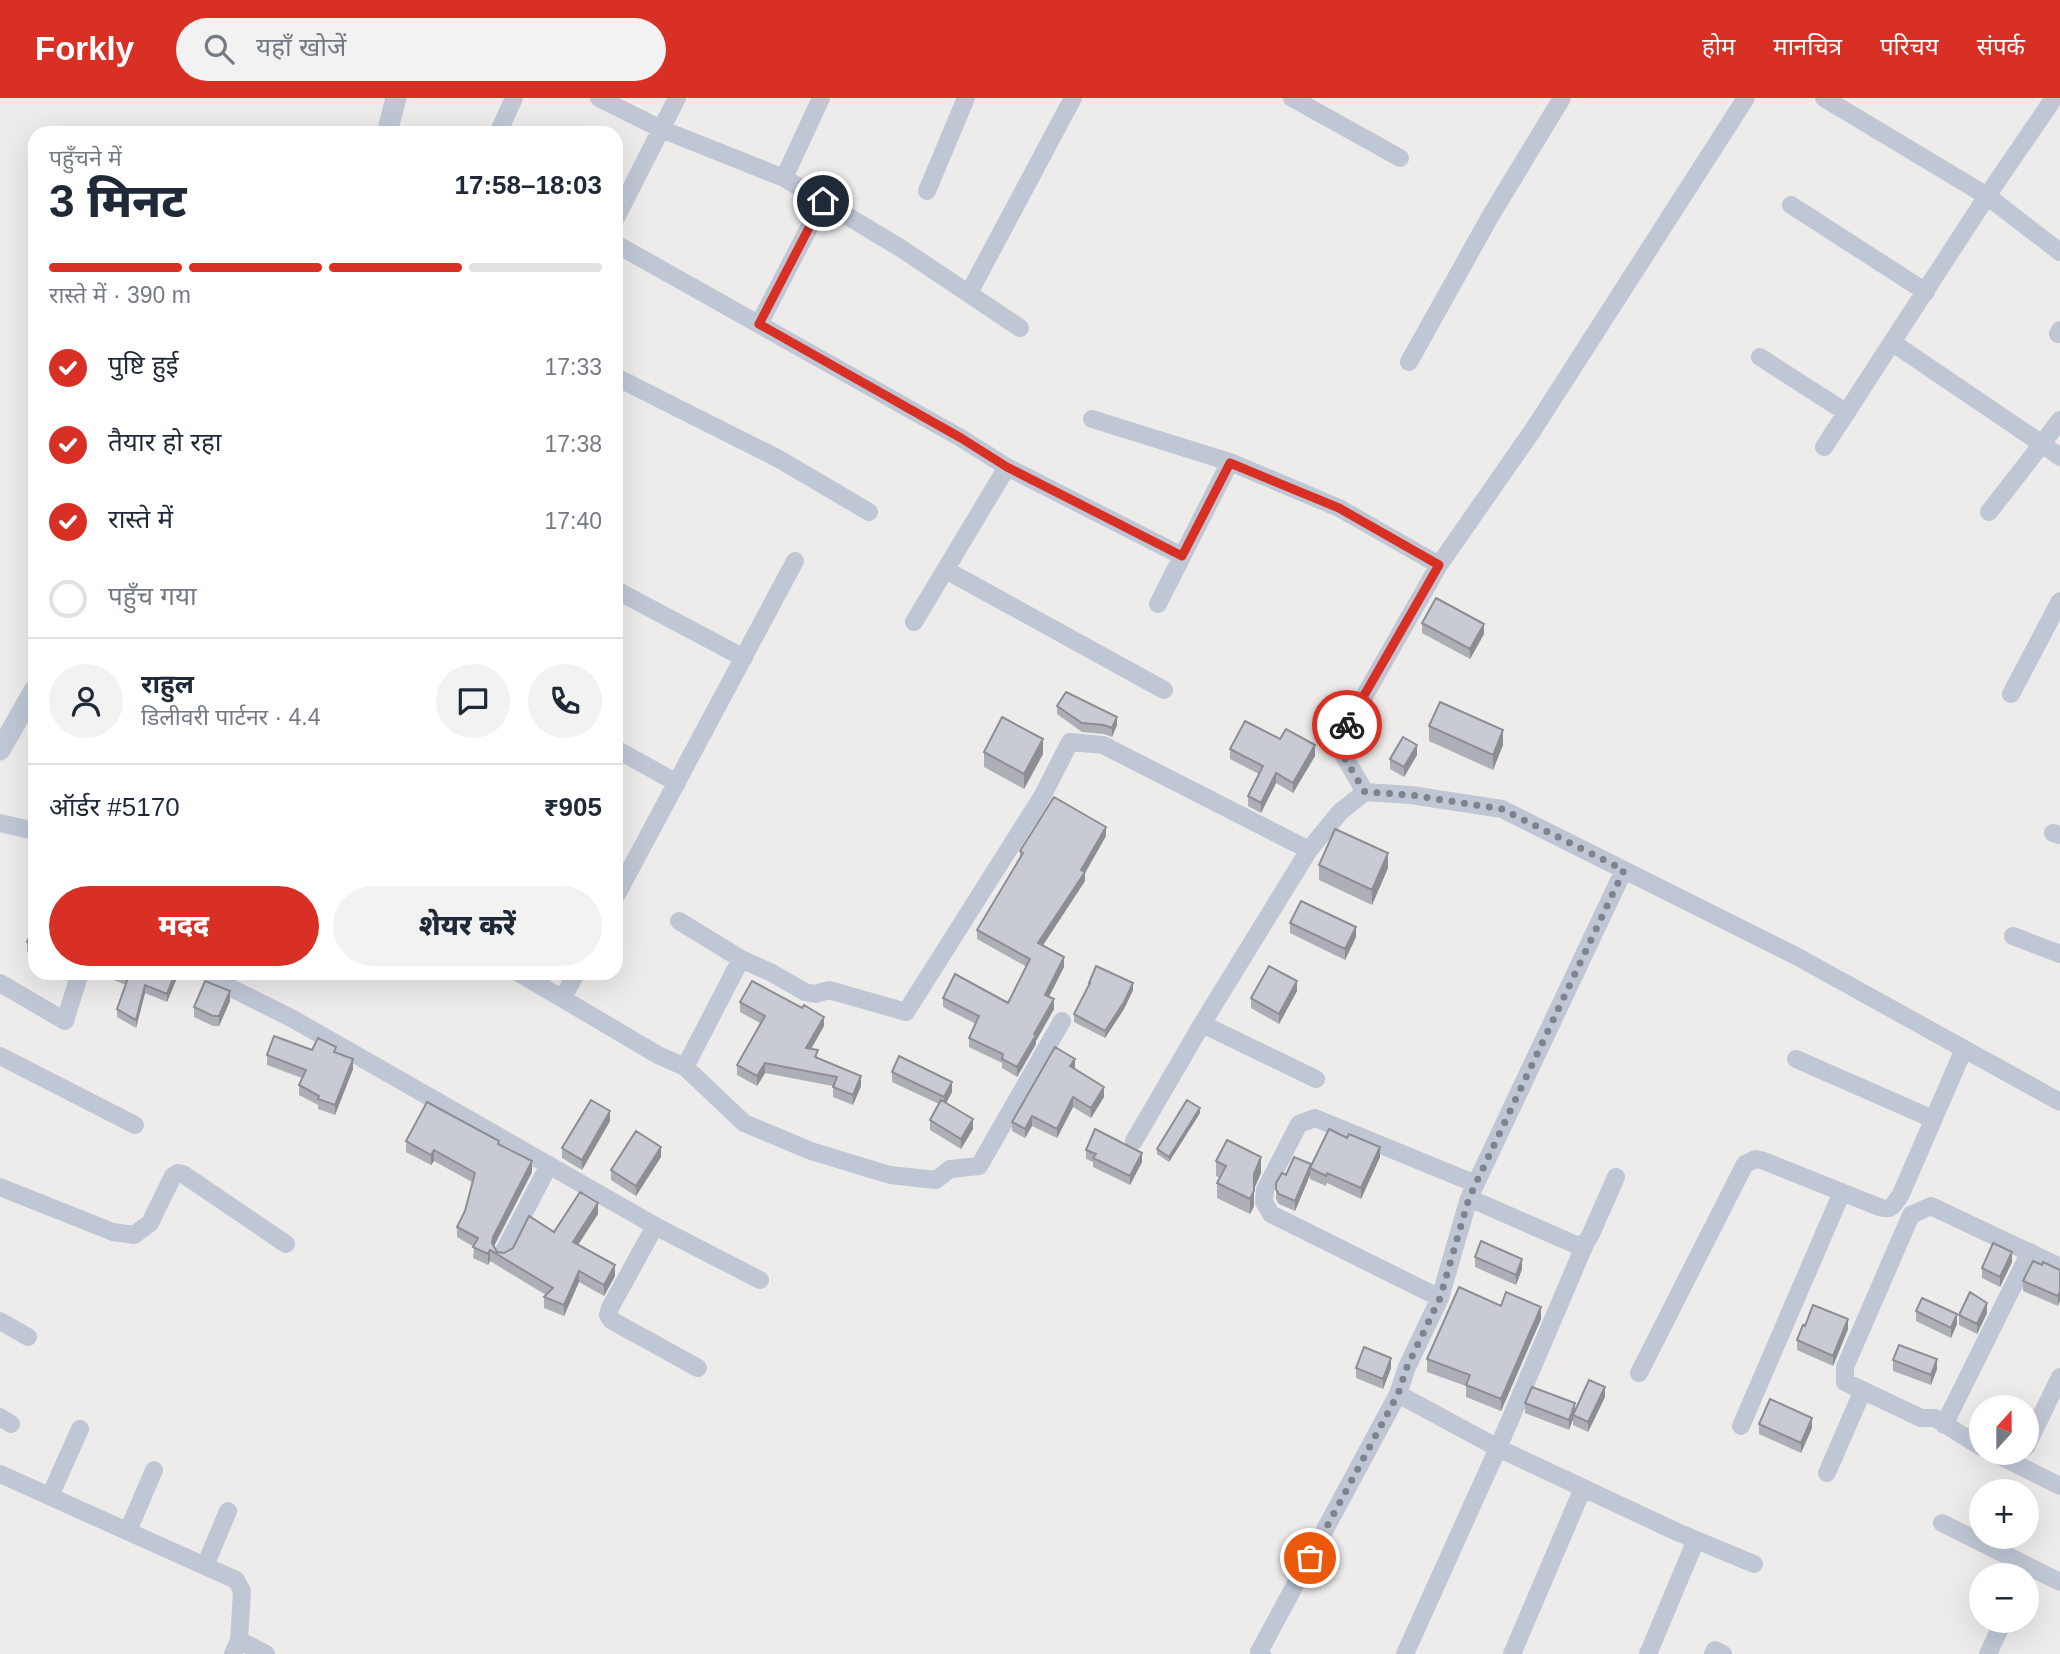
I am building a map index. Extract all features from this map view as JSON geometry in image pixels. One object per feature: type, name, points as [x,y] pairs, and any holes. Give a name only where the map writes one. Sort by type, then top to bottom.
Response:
[{"type":"street","points":[[389,126],[396,98]]},
{"type":"street","points":[[501,126],[514,98]]},
{"type":"street","points":[[599,98],[662,129],[783,178],[902,249],[1020,328]]},
{"type":"street","points":[[623,204],[677,98]]},
{"type":"street","points":[[783,178],[821,98]]},
{"type":"street","points":[[927,191],[966,98]]},
{"type":"street","points":[[969,293],[1073,98]]},
{"type":"street","points":[[1292,98],[1400,158]]},
{"type":"street","points":[[1409,362],[1491,215],[1562,98]]},
{"type":"street","points":[[1365,792],[1336,744],[1439,565],[1532,430],[1746,98]]},
{"type":"street","points":[[1824,98],[1987,197],[2060,252]]},
{"type":"street","points":[[1824,447],[2054,98]]},
{"type":"street","points":[[759,324],[823,201]]},
{"type":"street","points":[[1791,205],[1926,292]]},
{"type":"street","points":[[623,248],[961,438],[1007,467],[1182,556]]},
{"type":"street","points":[[1893,343],[2060,457]]},
{"type":"street","points":[[1760,357],[1847,413]]},
{"type":"street","points":[[623,381],[779,460],[869,512]]},
{"type":"street","points":[[1092,419],[1230,463],[1339,508],[1439,565]]},
{"type":"street","points":[[1989,512],[2060,421]]},
{"type":"street","points":[[1158,604],[1230,463]]},
{"type":"street","points":[[914,622],[1007,467]]},
{"type":"street","points":[[623,868],[677,783],[795,561]]},
{"type":"street","points":[[946,570],[1164,690]]},
{"type":"street","points":[[623,594],[744,658]]},
{"type":"street","points":[[2011,694],[2060,601]]},
{"type":"street","points":[[0,750],[28,701]]},
{"type":"street","points":[[679,921],[741,960],[772,973],[805,992],[815,994],[830,990],[906,1012],[1043,795],[1070,742],[1103,745],[1309,850]]},
{"type":"street","points":[[623,754],[677,783]]},
{"type":"street","points":[[1134,1141],[1309,850],[1340,812],[1365,792],[1411,795],[1502,809],[1798,957],[2060,1101]]},
{"type":"street","points":[[0,822],[28,829]]},
{"type":"street","points":[[1262,1654],[1259,1652],[1398,1394],[1407,1367],[1440,1298],[1472,1191],[1624,870]]},
{"type":"street","points":[[2013,936],[2060,954]]},
{"type":"street","points":[[685,1067],[741,960]]},
{"type":"street","points":[[0,983],[65,1021],[78,980]]},
{"type":"street","points":[[217,980],[293,1019],[655,1226],[760,1280]]},
{"type":"street","points":[[531,980],[658,1055],[685,1067],[744,1123],[811,1151],[890,1175],[936,1180],[950,1169],[979,1166],[1062,1021]]},
{"type":"street","points":[[563,998],[572,980]]},
{"type":"street","points":[[1202,1024],[1316,1079]]},
{"type":"street","points":[[1639,1373],[1745,1164],[1756,1159],[1765,1161],[1883,1209],[1889,1209],[1900,1194],[1964,1049]]},
{"type":"street","points":[[0,1056],[135,1125]]},
{"type":"street","points":[[1796,1059],[1933,1119]]},
{"type":"street","points":[[1440,1298],[1271,1214],[1264,1202],[1265,1190],[1299,1124],[1315,1118],[1472,1191],[1574,1244],[1581,1245],[1586,1242]]},
{"type":"street","points":[[503,1253],[549,1165]]},
{"type":"street","points":[[0,1187],[113,1232],[134,1235],[150,1223],[173,1176],[178,1173],[286,1244]]},
{"type":"street","points":[[1405,1654],[1616,1177]]},
{"type":"street","points":[[1741,1426],[1842,1192]]},
{"type":"street","points":[[1969,1440],[1934,1418],[1921,1418],[1845,1382],[1845,1367],[1911,1215],[1931,1206],[2060,1267]]},
{"type":"street","points":[[655,1226],[608,1314],[611,1320],[698,1368]]},
{"type":"street","points":[[1944,1425],[2030,1252]]},
{"type":"street","points":[[0,1321],[28,1337]]},
{"type":"street","points":[[2039,1420],[2060,1377]]},
{"type":"street","points":[[1827,1473],[1863,1391]]},
{"type":"street","points":[[1398,1394],[1498,1448],[1754,1564]]},
{"type":"street","points":[[50,1496],[80,1429]]},
{"type":"street","points":[[2030,1465],[2060,1486]]},
{"type":"street","points":[[128,1531],[153,1470]]},
{"type":"street","points":[[0,1474],[236,1580],[242,1591],[236,1647],[266,1654]]},
{"type":"street","points":[[1512,1654],[1583,1488]]},
{"type":"street","points":[[205,1566],[228,1511]]},
{"type":"street","points":[[1942,1523],[2014,1563]]},
{"type":"street","points":[[1648,1654],[1696,1540]]},
{"type":"street","points":[[2039,1575],[2060,1582]]},
{"type":"street","points":[[1988,1654],[1998,1633]]},
{"type":"street","points":[[1713,1654],[1715,1650],[1723,1654]]},
{"type":"building","points":[[1436,598],[1484,624],[1470,649],[1422,623]]},
{"type":"building","points":[[1066,692],[1117,717],[1112,728],[1082,723],[1057,706]]},
{"type":"building","points":[[1440,702],[1503,730],[1493,755],[1429,726]]},
{"type":"building","points":[[1002,717],[1043,739],[1024,774],[984,752]]},
{"type":"building","points":[[1245,721],[1280,739],[1286,729],[1315,745],[1293,783],[1276,773],[1261,803],[1248,796],[1263,766],[1230,749]]},
{"type":"building","points":[[1403,737],[1417,745],[1404,767],[1390,759]]},
{"type":"building","points":[[1054,797],[1106,827],[1081,870],[1085,872],[1038,943],[1064,957],[1045,995],[1054,999],[1017,1067],[1002,1059],[1003,1054],[969,1038],[979,1016],[943,998],[955,974],[1008,1003],[1030,959],[977,930],[1023,853],[1020,851]]},
{"type":"building","points":[[1335,829],[1388,853],[1372,890],[1319,865]]},
{"type":"building","points":[[1301,901],[1356,927],[1345,949],[1290,923]]},
{"type":"building","points":[[1096,966],[1133,983],[1105,1031],[1074,1014]]},
{"type":"building","points":[[1269,966],[1297,981],[1279,1014],[1251,998]]},
{"type":"building","points":[[127,980],[172,980],[167,994],[145,985],[136,1020],[117,1009]]},
{"type":"building","points":[[205,981],[230,991],[219,1016],[194,1007]]},
{"type":"building","points":[[752,981],[824,1017],[806,1048],[818,1050],[815,1057],[861,1076],[853,1095],[833,1087],[837,1077],[765,1063],[757,1076],[737,1065],[765,1016],[740,1002]]},
{"type":"building","points":[[274,1036],[312,1050],[318,1038],[336,1047],[334,1052],[353,1059],[335,1105],[318,1099],[319,1096],[299,1085],[306,1070],[267,1055]]},
{"type":"building","points":[[1055,1047],[1075,1059],[1070,1066],[1104,1087],[1091,1108],[1073,1097],[1057,1129],[1032,1116],[1025,1129],[1012,1122]]},
{"type":"building","points":[[899,1056],[952,1082],[944,1097],[892,1072]]},
{"type":"building","points":[[591,1100],[610,1111],[582,1160],[562,1148]]},
{"type":"building","points":[[941,1100],[973,1119],[961,1139],[930,1120]]},
{"type":"building","points":[[1187,1100],[1200,1108],[1169,1157],[1157,1149]]},
{"type":"building","points":[[427,1102],[532,1161],[493,1237],[492,1243],[497,1252],[504,1253],[513,1248],[529,1216],[554,1232],[580,1192],[598,1203],[573,1242],[615,1265],[604,1285],[579,1271],[564,1305],[544,1297],[553,1288],[490,1250],[488,1254],[473,1247],[478,1238],[457,1227],[465,1211],[475,1173],[434,1150],[431,1155],[406,1141]]},
{"type":"building","points":[[1095,1129],[1142,1153],[1130,1176],[1093,1158],[1096,1154],[1086,1150]]},
{"type":"building","points":[[1329,1129],[1347,1138],[1349,1134],[1380,1147],[1361,1188],[1310,1168]]},
{"type":"building","points":[[636,1131],[661,1147],[636,1186],[611,1170]]},
{"type":"building","points":[[1227,1140],[1261,1157],[1254,1174],[1254,1191],[1250,1199],[1217,1183],[1226,1166],[1216,1161]]},
{"type":"building","points":[[1294,1157],[1311,1164],[1295,1201],[1279,1194],[1276,1189],[1276,1183],[1282,1173],[1286,1175]]},
{"type":"building","points":[[1481,1241],[1522,1259],[1516,1275],[1475,1257]]},
{"type":"building","points":[[1993,1243],[2012,1252],[2000,1277],[1982,1268]]},
{"type":"building","points":[[2033,1261],[2042,1265],[2043,1262],[2060,1270],[2058,1296],[2023,1281]]},
{"type":"building","points":[[1459,1287],[1501,1306],[1506,1292],[1541,1307],[1501,1399],[1466,1385],[1470,1375],[1427,1359]]},
{"type":"building","points":[[1970,1292],[1987,1303],[1977,1324],[1959,1315]]},
{"type":"building","points":[[1922,1298],[1957,1314],[1951,1328],[1916,1311]]},
{"type":"building","points":[[1813,1305],[1848,1319],[1833,1356],[1797,1340]]},
{"type":"building","points":[[1899,1345],[1937,1359],[1931,1375],[1893,1360]]},
{"type":"building","points":[[1364,1347],[1391,1358],[1383,1379],[1356,1368]]},
{"type":"building","points":[[1589,1380],[1605,1387],[1588,1422],[1573,1415]]},
{"type":"building","points":[[1532,1387],[1575,1403],[1569,1420],[1525,1403]]},
{"type":"building","points":[[1770,1399],[1812,1418],[1801,1443],[1759,1424]]},
{"type":"way so far","points":[[1310,1558],[1398,1394],[1407,1367],[1440,1298],[1469,1198],[1624,870],[1502,809],[1411,795],[1365,792],[1336,744],[1347,725]]},
{"type":"route","points":[[823,201],[759,324],[961,438],[1007,467],[1182,556],[1230,463],[1339,508],[1439,565],[1347,725]]}]
